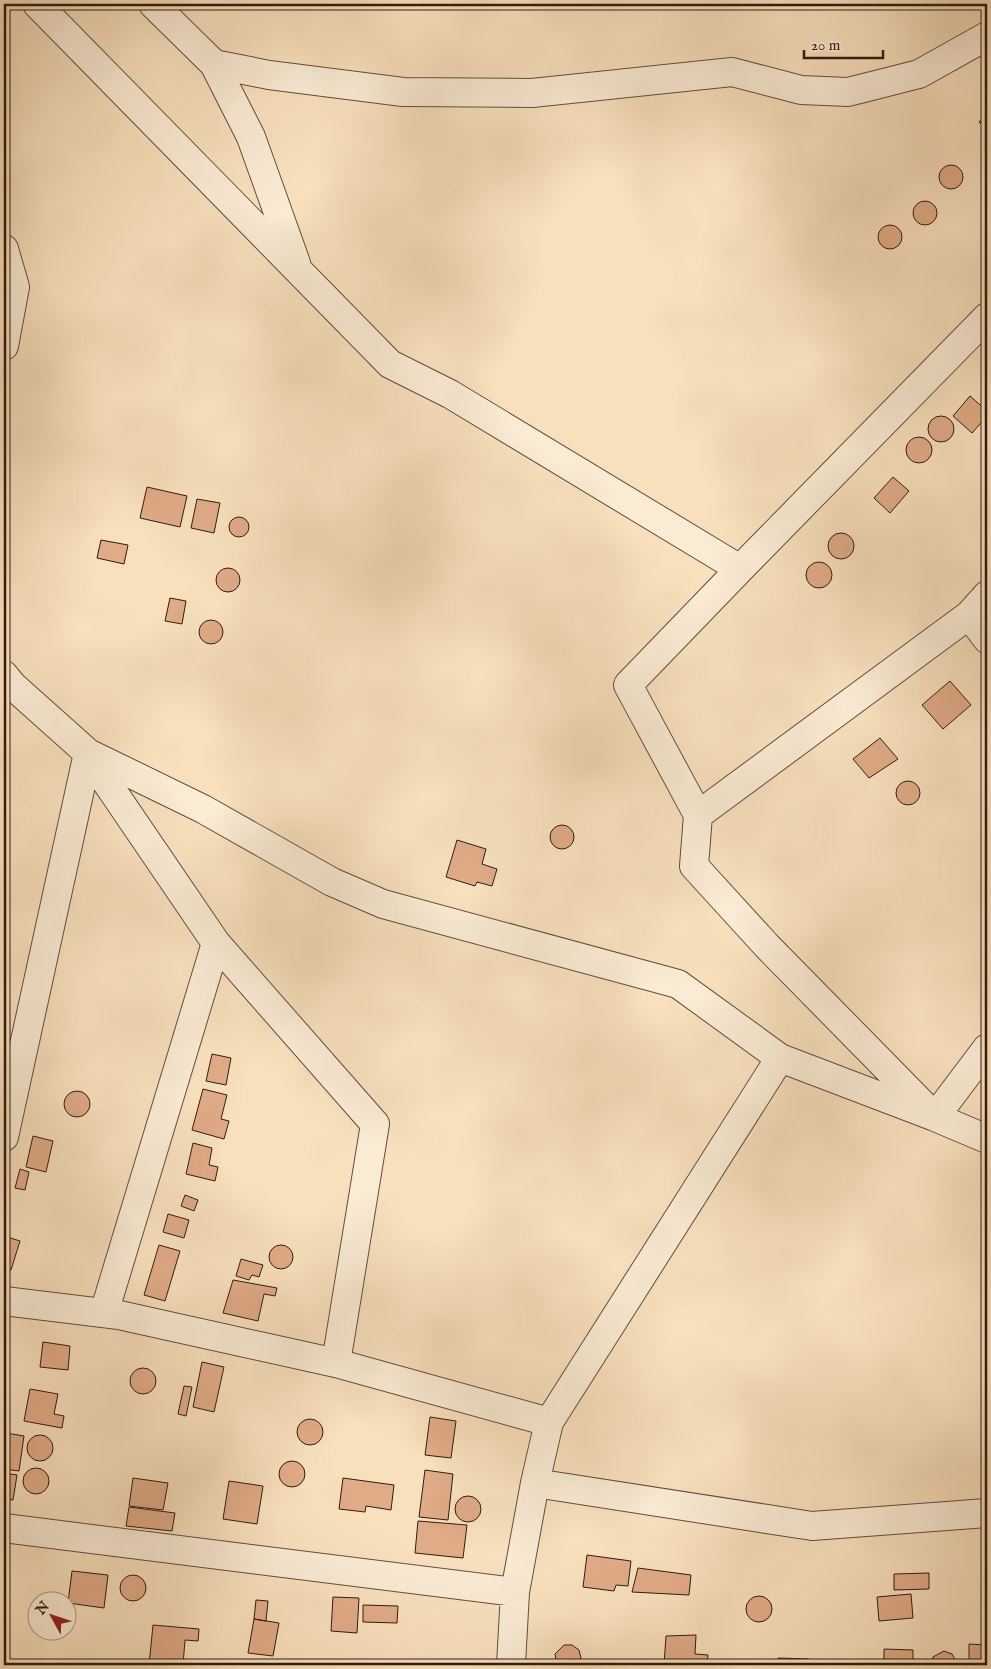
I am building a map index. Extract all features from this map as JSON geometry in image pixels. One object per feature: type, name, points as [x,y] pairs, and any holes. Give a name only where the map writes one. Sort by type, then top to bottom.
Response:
[{"type":"street","points":[[37,4],[390,364],[450,394],[740,569]]},
{"type":"street","points":[[153,4],[214,64],[251,137],[299,271]]},
{"type":"street","points":[[214,64],[269,75],[403,92],[532,93],[732,72],[801,90],[848,92],[918,74],[987,36]]},
{"type":"street","points":[[4,250],[15,287],[4,346]]},
{"type":"street","points":[[935,1117],[767,946],[694,866],[698,815],[628,685],[987,318]]},
{"type":"street","points":[[698,815],[969,614],[987,595]]},
{"type":"street","points":[[969,614],[987,639]]},
{"type":"street","points":[[4,675],[12,686],[88,753],[216,943],[375,1124],[336,1363]]},
{"type":"street","points":[[88,753],[203,809],[332,882],[383,904],[678,984],[780,1058],[935,1117],[987,1139]]},
{"type":"street","points":[[4,1137],[88,753]]},
{"type":"street","points":[[104,1314],[216,943]]},
{"type":"street","points":[[935,1117],[987,1048]]},
{"type":"street","points":[[510,1665],[515,1592],[535,1484],[549,1422],[780,1058]]},
{"type":"street","points":[[4,1301],[104,1314],[336,1363],[549,1422]]},
{"type":"street","points":[[535,1484],[812,1526],[987,1513]]},
{"type":"street","points":[[4,1528],[515,1592]]},
{"type":"building","points":[[987,113],[987,130],[979,122]]},
{"type":"building","points":[[951,165],[956,166],[962,172],[962,182],[956,188],[951,189],[946,188],[940,182],[939,177],[940,172],[946,166]]},
{"type":"building","points":[[925,201],[930,202],[936,208],[936,218],[930,224],[925,225],[920,224],[914,218],[913,213],[914,208],[920,202]]},
{"type":"building","points":[[890,225],[899,228],[902,237],[899,246],[890,249],[881,246],[878,237],[881,228]]},
{"type":"building","points":[[970,396],[987,411],[987,416],[972,433],[953,416]]},
{"type":"building","points":[[941,416],[950,420],[954,429],[950,438],[941,442],[932,438],[928,429],[932,420]]},
{"type":"building","points":[[919,437],[928,441],[932,450],[928,459],[919,463],[910,459],[906,450],[910,441]]},
{"type":"building","points":[[893,477],[909,491],[890,513],[874,498]]},
{"type":"building","points":[[147,487],[187,496],[180,527],[140,518]]},
{"type":"building","points":[[197,499],[220,503],[214,533],[191,528]]},
{"type":"building","points":[[239,517],[246,520],[249,527],[246,534],[239,537],[232,534],[229,527],[232,520]]},
{"type":"building","points":[[841,533],[850,537],[854,546],[850,555],[841,559],[832,555],[828,546],[832,537]]},
{"type":"building","points":[[101,540],[128,545],[124,564],[97,558]]},
{"type":"building","points":[[819,562],[829,565],[832,575],[829,585],[819,588],[809,585],[806,575],[809,565]]},
{"type":"building","points":[[228,568],[236,572],[240,580],[236,588],[228,592],[220,588],[216,580],[220,572]]},
{"type":"building","points":[[170,598],[186,601],[182,624],[165,621]]},
{"type":"building","points":[[211,620],[219,624],[223,632],[219,640],[211,644],[203,640],[199,632],[203,624]]},
{"type":"building","points":[[950,681],[971,705],[943,729],[922,705]]},
{"type":"building","points":[[880,738],[898,759],[869,778],[853,759]]},
{"type":"building","points":[[908,781],[917,784],[920,793],[917,802],[908,805],[899,802],[896,793],[899,784]]},
{"type":"building","points":[[562,825],[570,829],[574,837],[570,845],[562,849],[554,845],[550,837],[554,829]]},
{"type":"building","points":[[457,840],[486,849],[482,864],[497,869],[492,886],[477,882],[475,886],[446,877]]},
{"type":"building","points":[[212,1054],[231,1058],[226,1085],[206,1081]]},
{"type":"building","points":[[203,1089],[227,1095],[221,1119],[229,1121],[224,1139],[192,1130]]},
{"type":"building","points":[[77,1091],[86,1095],[90,1104],[86,1113],[77,1117],[68,1113],[64,1104],[68,1095]]},
{"type":"building","points":[[33,1136],[53,1141],[46,1172],[26,1167]]},
{"type":"building","points":[[193,1143],[212,1148],[209,1165],[218,1167],[215,1181],[186,1174]]},
{"type":"building","points":[[20,1169],[29,1172],[25,1190],[15,1188]]},
{"type":"building","points":[[185,1195],[198,1200],[194,1211],[181,1206]]},
{"type":"building","points":[[168,1214],[189,1220],[184,1238],[163,1232]]},
{"type":"building","points":[[4,1236],[20,1241],[11,1270],[4,1268]]},
{"type":"building","points":[[159,1245],[180,1251],[165,1301],[144,1295]]},
{"type":"building","points":[[281,1245],[290,1248],[293,1257],[290,1266],[281,1269],[272,1266],[269,1257],[272,1248]]},
{"type":"building","points":[[241,1259],[263,1265],[259,1277],[252,1275],[249,1280],[236,1276]]},
{"type":"building","points":[[233,1280],[277,1288],[275,1296],[264,1294],[258,1321],[223,1313]]},
{"type":"building","points":[[43,1342],[70,1346],[68,1370],[40,1367]]},
{"type":"building","points":[[202,1362],[224,1367],[214,1412],[193,1407]]},
{"type":"building","points":[[143,1368],[152,1372],[156,1381],[152,1390],[143,1394],[134,1390],[130,1381],[134,1372]]},
{"type":"building","points":[[184,1386],[192,1387],[186,1416],[178,1414]]},
{"type":"building","points":[[30,1389],[58,1394],[54,1414],[64,1416],[62,1428],[24,1421]]},
{"type":"building","points":[[430,1417],[456,1421],[451,1458],[425,1455]]},
{"type":"building","points":[[310,1419],[319,1423],[323,1432],[319,1441],[310,1445],[301,1441],[297,1432],[301,1423]]},
{"type":"building","points":[[6,1433],[24,1436],[19,1471],[4,1469]]},
{"type":"building","points":[[40,1435],[49,1439],[53,1448],[49,1457],[40,1461],[31,1457],[27,1448],[31,1439]]},
{"type":"building","points":[[292,1461],[301,1465],[305,1474],[301,1483],[292,1487],[283,1483],[279,1474],[283,1465]]},
{"type":"building","points":[[36,1468],[45,1472],[49,1481],[45,1490],[36,1494],[27,1490],[23,1481],[27,1472]]},
{"type":"building","points":[[425,1470],[453,1474],[448,1520],[419,1517]]},
{"type":"building","points":[[4,1473],[17,1475],[13,1500],[4,1499]]},
{"type":"building","points":[[133,1478],[168,1483],[163,1510],[129,1506]]},
{"type":"building","points":[[343,1478],[394,1485],[391,1510],[366,1506],[365,1512],[339,1509]]},
{"type":"building","points":[[229,1481],[263,1486],[257,1524],[223,1519]]},
{"type":"building","points":[[468,1496],[477,1500],[481,1509],[477,1518],[468,1522],[459,1518],[455,1509],[459,1500]]},
{"type":"building","points":[[129,1507],[175,1513],[172,1531],[126,1526]]},
{"type":"building","points":[[418,1521],[467,1525],[463,1558],[415,1553]]},
{"type":"building","points":[[587,1555],[631,1561],[628,1586],[616,1585],[614,1591],[583,1587]]},
{"type":"building","points":[[638,1568],[691,1575],[689,1595],[632,1592]]},
{"type":"building","points":[[72,1571],[108,1575],[104,1608],[78,1604],[78,1592],[69,1592]]},
{"type":"building","points":[[929,1573],[929,1589],[894,1590],[894,1574]]},
{"type":"building","points":[[133,1575],[142,1579],[146,1588],[142,1597],[133,1601],[124,1597],[120,1588],[124,1579]]},
{"type":"building","points":[[4,1576],[8,1577],[4,1609]]},
{"type":"building","points":[[911,1594],[913,1618],[879,1621],[877,1597]]},
{"type":"building","points":[[759,1596],[768,1600],[772,1609],[768,1618],[759,1622],[750,1618],[746,1609],[750,1600]]},
{"type":"building","points":[[333,1597],[359,1598],[357,1633],[331,1631]]},
{"type":"building","points":[[256,1600],[268,1601],[266,1621],[254,1619]]},
{"type":"building","points":[[363,1605],[398,1606],[397,1623],[363,1622]]},
{"type":"building","points":[[254,1619],[279,1623],[273,1656],[248,1653]]},
{"type":"building","points":[[153,1625],[199,1629],[198,1641],[185,1640],[183,1665],[149,1665]]},
{"type":"building","points":[[696,1635],[695,1654],[708,1655],[707,1665],[664,1665],[666,1636]]},
{"type":"building","points":[[969,1644],[987,1645],[987,1665],[969,1665]]},
{"type":"building","points":[[564,1645],[572,1645],[579,1650],[581,1658],[579,1665],[557,1665],[555,1654]]},
{"type":"building","points":[[884,1649],[913,1650],[913,1665],[884,1665]]},
{"type":"building","points":[[944,1651],[952,1654],[958,1665],[931,1665],[933,1657]]},
{"type":"building","points":[[778,1658],[809,1659],[809,1665],[778,1665]]}]
